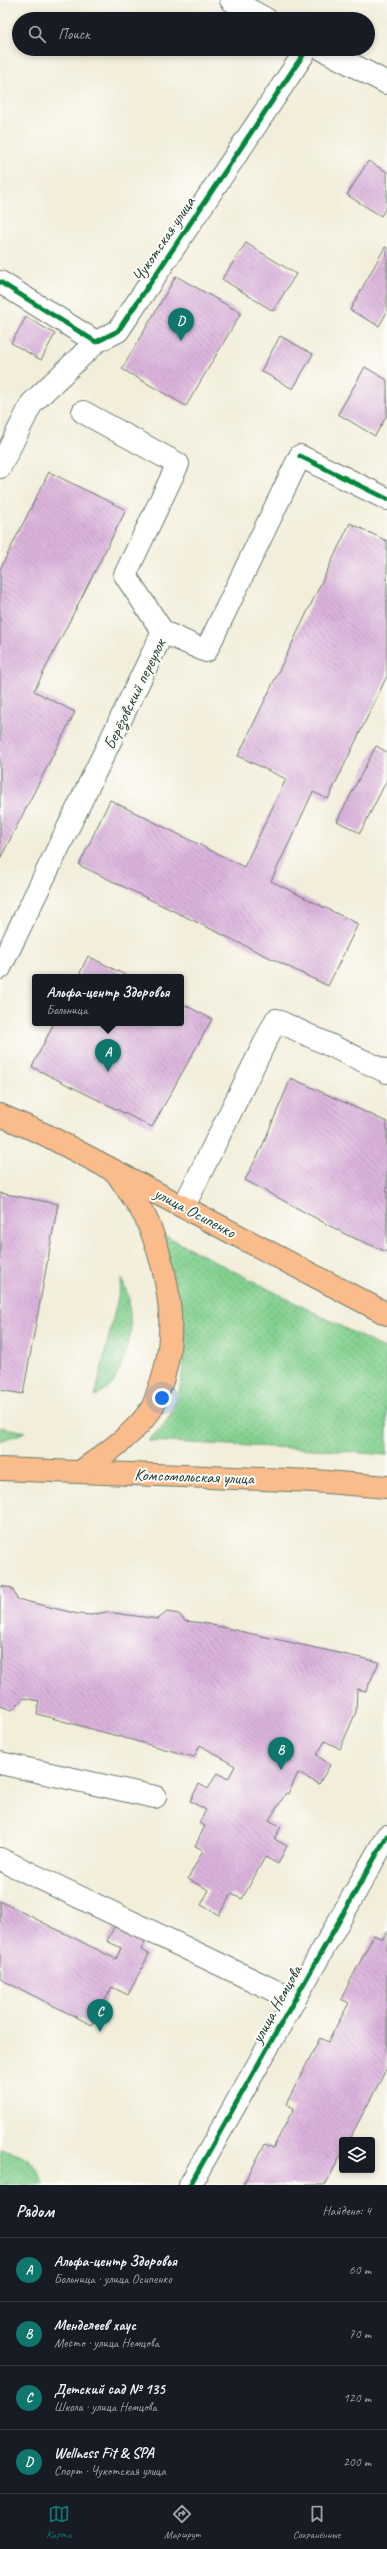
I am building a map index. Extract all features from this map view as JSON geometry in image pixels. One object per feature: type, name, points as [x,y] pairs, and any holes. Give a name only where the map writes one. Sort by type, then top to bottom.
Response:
[{"type":"main road","name":"улица Осипенко","points":[[0,1115],[46,1135],[184,1206],[387,1314]]},
{"type":"main road","points":[[80,1472],[126,1439],[151,1410],[166,1374],[171,1336],[168,1290],[148,1222],[115,1171]]},
{"type":"main road","name":"Комсомольская улица","points":[[0,1469],[314,1481],[387,1487]]},
{"type":"street","points":[[231,0],[253,12]]},
{"type":"street","name":"Чукотская улица","points":[[0,467],[32,403],[96,342],[118,331],[302,56]]},
{"type":"street","points":[[338,56],[385,77]]},
{"type":"street","points":[[0,282],[96,342]]},
{"type":"street","points":[[83,412],[178,464],[125,575],[163,632]]},
{"type":"street","name":"Берёзовский переулок","points":[[0,968],[163,632],[206,650],[300,456],[387,499]]},
{"type":"street","points":[[184,1206],[276,1020],[387,1072]]},
{"type":"street","points":[[0,1763],[155,1797]]},
{"type":"street","name":"улица Немцова","points":[[190,2185],[387,1836]]},
{"type":"street","points":[[0,1859],[294,2000]]},
{"type":"green space","points":[[162,1234],[387,1350],[387,1455],[314,1449],[148,1441],[169,1417],[178,1396],[182,1374],[182,1326],[174,1279]]},
{"type":"green space","points":[[122,1279],[129,1299],[131,1332],[124,1358],[113,1384],[95,1397]]},
{"type":"green space","points":[[0,1427],[26,1432],[0,1441]]},
{"type":"green space","points":[[1,2149],[17,2153],[29,2160],[38,2170],[44,2185],[0,2185]]},
{"type":"building","points":[[368,161],[387,172],[387,206],[381,216],[347,195]]},
{"type":"building","points":[[246,243],[296,274],[273,311],[222,279]]},
{"type":"building","points":[[385,247],[387,248],[387,312],[379,326],[350,310]]},
{"type":"building","points":[[176,276],[241,313],[186,406],[122,369]]},
{"type":"building","points":[[26,317],[55,334],[41,360],[11,343]]},
{"type":"building","points":[[280,336],[313,354],[293,389],[261,371]]},
{"type":"building","points":[[365,367],[387,380],[387,415],[375,436],[338,414]]},
{"type":"building","points":[[49,472],[126,510],[34,691],[75,712],[0,859],[0,569]]},
{"type":"building","points":[[350,523],[387,541],[387,676],[328,799],[313,792],[271,881],[358,924],[328,986],[79,865],[110,800],[244,867],[286,779],[238,756]]},
{"type":"building","points":[[376,746],[387,752],[387,780],[360,833],[337,821]]},
{"type":"building","points":[[88,956],[123,974],[79,974]]},
{"type":"building","points":[[184,1005],[212,1019],[152,1127],[32,1067],[52,1026],[184,1026]]},
{"type":"building","points":[[291,1078],[387,1122],[387,1252],[347,1235],[245,1180],[261,1149]]},
{"type":"building","points":[[0,1193],[58,1204],[23,1394],[0,1390]]},
{"type":"building","points":[[0,1586],[12,1588],[17,1599],[78,1614],[91,1615],[106,1612],[158,1619],[167,1612],[179,1614],[185,1621],[203,1623],[379,1662],[366,1691],[357,1689],[356,1712],[340,1749],[325,1741],[317,1755],[330,1765],[319,1784],[298,1773],[288,1794],[286,1793],[269,1820],[281,1827],[274,1839],[287,1846],[278,1864],[265,1857],[242,1899],[231,1894],[219,1915],[201,1905],[209,1890],[188,1879],[203,1850],[195,1846],[205,1826],[199,1823],[206,1810],[190,1801],[199,1784],[208,1789],[217,1773],[228,1779],[235,1766],[200,1745],[194,1757],[37,1714],[39,1701],[24,1698],[12,1710],[0,1706]]},
{"type":"building","points":[[0,1901],[116,1959],[121,1948],[107,1941],[116,1923],[147,1938],[141,1950],[149,1954],[128,1995],[112,1987],[92,2025],[0,1979]]},
{"type":"building","points":[[387,1931],[387,2068],[351,2137],[339,2137],[339,2159],[325,2185],[243,2185],[265,2144],[273,2148],[294,2108],[286,2104],[320,2038],[328,2042],[349,2003],[341,1999],[374,1935],[383,1939]]},
{"type":"cycle path","points":[[0,282],[96,342],[118,331],[302,56]]},
{"type":"cycle path","points":[[300,456],[387,499]]},
{"type":"cycle path","points":[[190,2185],[387,1836]]},
{"type":"place","name":"Wellness Fit & SPA","points":[[181,341]]},
{"type":"place","name":"Альфа-центр Здоровья","points":[[108,1072]]},
{"type":"place","name":"Менделеев хаус","points":[[281,1770]]},
{"type":"place","name":"Детский сад № 135","points":[[100,2032]]}]
